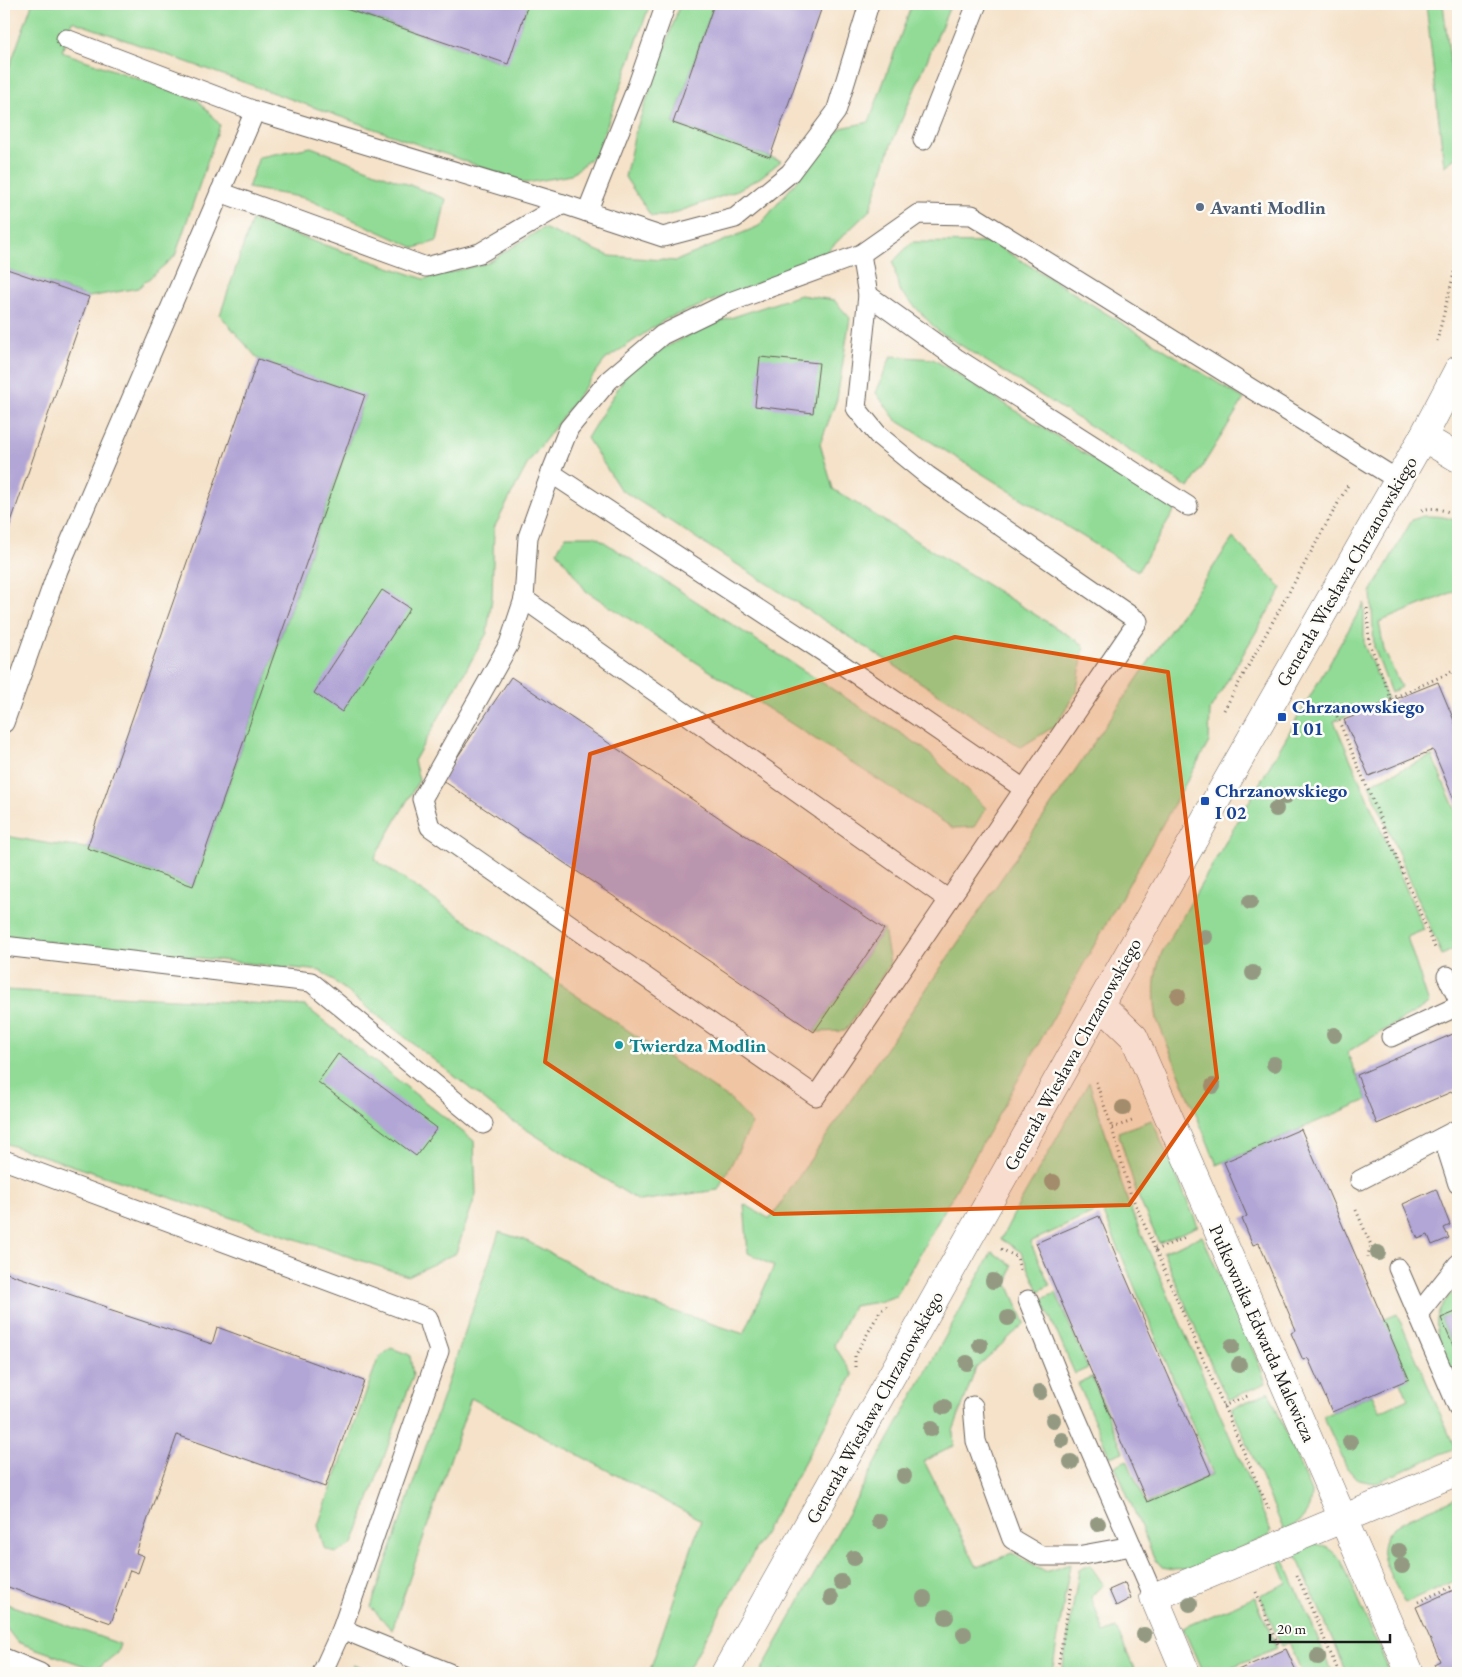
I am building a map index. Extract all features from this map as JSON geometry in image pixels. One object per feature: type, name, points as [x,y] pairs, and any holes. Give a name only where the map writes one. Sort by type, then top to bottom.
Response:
[{"type":"street","name":"Generała Wiesława Chrzanowskiego","points":[[726,1673],[1100,1004],[1423,438],[1458,370]]},
{"type":"street","points":[[1423,438],[1458,458]]},
{"type":"street","name":"Pułkownika Edwarda Malewicza","points":[[1100,1004],[1134,1037],[1410,1673]]},
{"type":"street","points":[[1186,1673],[1154,1597],[1344,1520],[1458,1471]]},
{"type":"lane","points":[[588,212],[637,87],[666,4]]},
{"type":"lane","points":[[66,39],[255,111],[563,204],[662,237],[735,218],[790,173],[836,112],[869,4]]},
{"type":"lane","points":[[923,140],[977,4]]},
{"type":"lane","points":[[4,723],[58,570],[255,111]]},
{"type":"lane","points":[[220,192],[426,267],[480,253],[563,204]]},
{"type":"lane","points":[[860,254],[868,294],[856,408],[878,435],[928,476],[1138,621],[816,1096],[430,827],[422,800],[509,644],[524,599],[528,537],[569,428],[609,380],[662,335],[730,302],[860,254],[918,214],[972,215],[1398,480]]},
{"type":"lane","points":[[868,294],[956,358],[1188,506]]},
{"type":"lane","points":[[552,473],[828,655],[1024,789]]},
{"type":"lane","points":[[524,599],[949,900]]},
{"type":"lane","points":[[4,946],[311,982],[482,1124]]},
{"type":"lane","points":[[1447,976],[1458,999]]},
{"type":"lane","points":[[1392,1038],[1458,1006]]},
{"type":"lane","points":[[1360,1180],[1451,1133],[1458,1184]]},
{"type":"lane","points":[[4,1160],[428,1318],[439,1351],[342,1629],[322,1673]]},
{"type":"lane","points":[[1418,1314],[1458,1264]]},
{"type":"lane","points":[[1398,1268],[1458,1407]]},
{"type":"lane","points":[[1028,1300],[1062,1384],[1154,1597]]},
{"type":"lane","points":[[973,1406],[976,1441],[1012,1538],[1041,1556],[1077,1556],[1132,1546]]},
{"type":"lane","points":[[342,1629],[449,1673]]},
{"type":"lane","points":[[4,1658],[40,1673]]},
{"type":"path","points":[[1367,607],[1369,641],[1391,699],[1458,669]]},
{"type":"path","points":[[1332,708],[1436,951]]},
{"type":"path","points":[[1094,1074],[1130,1192],[1339,1673]]},
{"type":"path","points":[[996,1246],[1017,1257]]},
{"type":"path","points":[[1058,1673],[1077,1556]]},
{"type":"path","points":[[1243,1561],[1278,1644]]},
{"type":"path","points":[[1385,1616],[1458,1584]]},
{"type":"highlighted area","points":[[955,637],[1168,672],[1217,1078],[1129,1205],[774,1214],[545,1062],[590,754]]},
{"type":"green space","points":[[32,4],[330,4],[507,64],[528,4],[650,4],[597,153],[571,175],[526,183],[72,21],[62,52],[198,100],[220,125],[175,256],[138,288],[89,297],[4,268],[4,82]]},
{"type":"green space","points":[[680,4],[714,4],[673,123],[781,161],[761,177],[734,192],[666,216],[651,216],[625,177],[635,133]]},
{"type":"green space","points":[[912,4],[951,4],[891,145],[870,210],[818,260],[666,319],[605,360],[528,463],[494,528],[492,598],[487,633],[414,761],[419,780],[374,859],[731,1100],[752,1124],[718,1190],[639,1201],[505,1116],[321,971],[4,937],[4,848],[6,836],[87,848],[193,886],[365,396],[258,359],[220,315],[252,220],[424,279],[487,263],[543,228],[610,256],[676,261],[759,226],[841,128],[869,122]]},
{"type":"green space","points":[[1426,4],[1443,4],[1458,125],[1458,156],[1444,166]]},
{"type":"green space","points":[[311,147],[446,199],[437,241],[415,248],[305,198],[248,188],[259,157]]},
{"type":"green space","points":[[912,242],[993,243],[1244,399],[1189,488],[938,331],[899,290],[893,262]]},
{"type":"green space","points":[[800,295],[834,300],[850,318],[837,399],[820,444],[833,489],[1084,645],[1077,690],[1055,726],[1021,747],[620,489],[587,438],[633,364],[709,325]]},
{"type":"green space","points":[[891,356],[933,359],[1175,510],[1138,571],[896,420],[876,393]]},
{"type":"green space","points":[[1423,516],[1445,517],[1458,522],[1458,590],[1379,622],[1384,650],[1401,687],[1391,693],[1374,647],[1371,592],[1412,520]]},
{"type":"green space","points":[[566,536],[595,536],[922,747],[986,808],[974,827],[953,828],[586,591],[557,551]]},
{"type":"green space","points":[[1233,538],[1282,588],[1210,710],[1209,742],[896,1296],[879,1302],[853,1306],[834,1345],[853,1375],[686,1673],[649,1673],[701,1520],[471,1398],[392,1630],[371,1607],[499,1232],[525,1240],[639,1300],[744,1334],[774,1266],[748,1253],[744,1204],[770,1219]]},
{"type":"green space","points":[[1364,603],[1364,645],[1387,698],[1334,721],[1424,930],[1407,937],[1429,1004],[1347,1052],[1367,1100],[1217,1165],[1157,1020],[1154,994],[1157,969],[1162,952]]},
{"type":"green space","points":[[1432,756],[1458,816],[1458,947],[1442,955],[1369,784]]},
{"type":"green space","points":[[884,929],[890,964],[845,1031],[814,1032]]},
{"type":"green space","points":[[4,990],[305,1006],[474,1141],[476,1194],[456,1253],[408,1276],[4,1143]]},
{"type":"green space","points":[[1089,1082],[1128,1203],[1271,1531],[1269,1536],[1190,1569],[1173,1570],[1162,1568],[1155,1560],[1115,1466],[1127,1460],[1146,1504],[1213,1474],[1102,1209],[1030,1242],[1050,1285],[1039,1291],[1021,1252],[1001,1239]]},
{"type":"green space","points":[[1152,1120],[1198,1226],[1159,1243],[1137,1194],[1118,1132]]},
{"type":"green space","points":[[1202,1236],[1266,1383],[1228,1400],[1163,1252]]},
{"type":"green space","points":[[992,1252],[1012,1265],[1008,1284],[1025,1323],[976,1368],[953,1431],[954,1446],[924,1461],[977,1567],[1012,1553],[1045,1572],[1070,1564],[1052,1673],[788,1673],[782,1670],[780,1673],[760,1673]]},
{"type":"green space","points":[[1458,1288],[1458,1311],[1441,1318],[1458,1357],[1458,1384],[1441,1346],[1437,1334],[1437,1323],[1439,1311],[1446,1300]]},
{"type":"green space","points":[[1056,1293],[1088,1368],[1075,1374],[1042,1299]]},
{"type":"green space","points":[[1397,1314],[1455,1448],[1375,1483],[1358,1480],[1347,1468],[1323,1416],[1372,1395],[1380,1412],[1408,1399],[1401,1382],[1409,1378],[1383,1320]]},
{"type":"green space","points":[[391,1348],[410,1355],[413,1376],[353,1544],[336,1553],[324,1548],[318,1525],[378,1359]]},
{"type":"green space","points":[[1092,1377],[1123,1452],[1110,1457],[1078,1383]]},
{"type":"green space","points":[[1269,1392],[1311,1492],[1307,1512],[1301,1520],[1284,1531],[1232,1408]]},
{"type":"green space","points":[[1458,1497],[1458,1579],[1405,1603],[1384,1560],[1383,1548],[1386,1537],[1394,1527],[1402,1522]]},
{"type":"green space","points":[[1312,1543],[1328,1548],[1341,1560],[1390,1673],[1347,1673],[1293,1548]]},
{"type":"green space","points":[[1281,1554],[1333,1673],[1302,1673],[1289,1642],[1281,1646],[1260,1595],[1287,1583],[1276,1556]]},
{"type":"green space","points":[[1090,1565],[1103,1584],[1091,1597],[1104,1633],[1116,1628],[1136,1673],[1062,1673],[1079,1570]]},
{"type":"green space","points":[[1255,1597],[1277,1648],[1217,1673],[1203,1673],[1183,1628]]},
{"type":"green space","points":[[4,1603],[120,1644],[117,1653],[96,1670],[17,1642],[4,1625]]},
{"type":"green space","points":[[353,1664],[377,1673],[350,1673]]},
{"type":"building","points":[[331,4],[528,4],[508,64]]},
{"type":"building","points":[[714,4],[823,4],[770,157],[673,123]]},
{"type":"building","points":[[4,268],[89,297],[4,542]]},
{"type":"building","points":[[760,357],[819,363],[813,413],[755,406]]},
{"type":"building","points":[[258,359],[365,395],[193,886],[87,848]]},
{"type":"building","points":[[382,590],[410,608],[342,712],[314,693]]},
{"type":"building","points":[[511,677],[884,929],[814,1032],[442,780]]},
{"type":"building","points":[[1438,682],[1458,730],[1458,809],[1433,750],[1369,776],[1344,720]]},
{"type":"building","points":[[1453,1034],[1458,1047],[1458,1089],[1377,1124],[1357,1075]]},
{"type":"building","points":[[338,1054],[437,1128],[416,1156],[318,1082]]},
{"type":"building","points":[[1301,1129],[1409,1379],[1332,1412],[1308,1358],[1303,1360],[1291,1333],[1296,1330],[1259,1243],[1253,1245],[1242,1219],[1247,1216],[1224,1162]]},
{"type":"building","points":[[1436,1189],[1450,1225],[1444,1228],[1449,1238],[1432,1245],[1428,1235],[1418,1239],[1403,1204]]},
{"type":"building","points":[[1099,1216],[1211,1474],[1147,1502],[1036,1243]]},
{"type":"building","points":[[4,1272],[107,1307],[106,1309],[212,1344],[217,1327],[364,1381],[325,1487],[177,1435],[136,1553],[144,1556],[138,1573],[130,1570],[111,1623],[4,1587]]},
{"type":"building","points":[[1458,1311],[1458,1357],[1441,1318]]},
{"type":"building","points":[[1125,1583],[1131,1598],[1116,1606],[1109,1590]]},
{"type":"building","points":[[1458,1588],[1458,1673],[1438,1673],[1434,1664],[1440,1661],[1416,1607]]},
{"type":"building","points":[[1286,1649],[1297,1673],[1231,1673]]},
{"type":"place","name":"Avanti Modlin","points":[[1200,207]]},
{"type":"place","name":"Chrzanowskiego I 01","points":[[1282,717]]},
{"type":"place","name":"Chrzanowskiego I 02","points":[[1205,801]]},
{"type":"place","name":"Twierdza Modlin","points":[[619,1045]]}]
